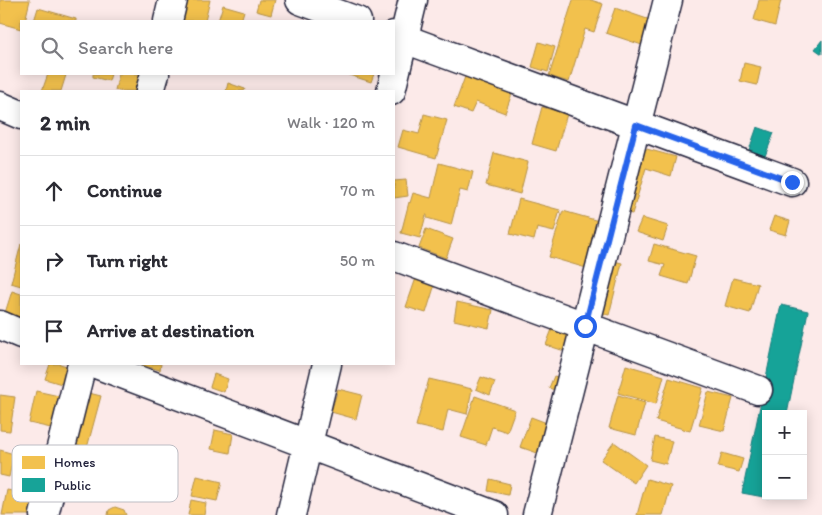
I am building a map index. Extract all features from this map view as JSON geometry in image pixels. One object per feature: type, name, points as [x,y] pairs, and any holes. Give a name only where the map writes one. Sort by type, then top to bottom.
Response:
[{"type":"street","points":[[168,20],[173,0]]},
{"type":"street","points":[[300,0],[354,20]]},
{"type":"street","points":[[395,68],[399,37],[413,0]]},
{"type":"street","points":[[537,515],[668,0]]},
{"type":"street","points":[[399,37],[792,182]]},
{"type":"street","points":[[150,90],[155,75]]},
{"type":"street","points":[[392,90],[394,75]]},
{"type":"street","points":[[0,106],[20,115]]},
{"type":"street","points":[[395,256],[758,390]]},
{"type":"street","points":[[0,326],[20,334]]},
{"type":"street","points":[[62,445],[82,365]]},
{"type":"street","points":[[99,365],[494,515]]},
{"type":"street","points":[[291,515],[327,365]]},
{"type":"street","points":[[44,515],[47,502]]},
{"type":"building: Homes","points":[[0,0],[30,0],[25,20],[20,20],[20,29],[0,23]]},
{"type":"building: Homes","points":[[183,0],[210,0],[205,20],[178,20]]},
{"type":"building: Homes","points":[[259,0],[275,0],[271,15],[256,11]]},
{"type":"building: Homes","points":[[573,0],[591,0],[603,4],[594,32],[585,29],[569,82],[549,76]]},
{"type":"building: Homes","points":[[759,0],[781,0],[775,26],[754,20]]},
{"type":"building: Homes","points":[[223,5],[244,11],[241,20],[218,20]]},
{"type":"building: Homes","points":[[38,8],[76,19],[76,20],[34,20]]},
{"type":"building: Homes","points":[[615,8],[659,23],[651,48],[606,33]]},
{"type":"building: Homes","points":[[539,42],[555,47],[548,72],[532,67]]},
{"type":"building: Homes","points":[[744,63],[761,67],[757,85],[740,81]]},
{"type":"building: Homes","points":[[466,74],[513,91],[505,113],[476,102],[471,113],[454,107]]},
{"type":"building: Homes","points":[[48,75],[66,75],[61,90],[42,90]]},
{"type":"building: Homes","points":[[93,75],[111,75],[109,81],[93,77]]},
{"type":"building: Homes","points":[[119,75],[159,75],[155,90],[115,90]]},
{"type":"building: Homes","points":[[349,75],[374,75],[371,82]]},
{"type":"building: Homes","points":[[228,83],[245,89],[244,90],[226,90]]},
{"type":"building: Homes","points":[[542,107],[567,114],[556,151],[532,144]]},
{"type":"building: Homes","points":[[424,114],[447,120],[436,158],[398,147],[403,130],[419,134]]},
{"type":"building: Homes","points":[[632,145],[676,157],[671,176],[646,168],[632,214],[613,209]]},
{"type":"building: Homes","points":[[494,153],[528,162],[520,194],[486,185]]},
{"type":"building: Homes","points":[[439,163],[473,172],[468,192],[460,190],[451,225],[427,218],[426,215],[420,238],[401,233],[413,193],[431,198]]},
{"type":"building: Homes","points":[[406,180],[408,196],[395,198],[395,181]]},
{"type":"building: Homes","points":[[519,199],[560,210],[554,232],[537,228],[534,240],[510,234]]},
{"type":"building: Homes","points":[[563,211],[606,223],[593,270],[549,257]]},
{"type":"building: Homes","points":[[774,216],[790,221],[786,235],[769,230]]},
{"type":"building: Homes","points":[[642,218],[668,226],[663,241],[636,232]]},
{"type":"building: Homes","points":[[426,229],[453,239],[446,258],[419,248]]},
{"type":"building: Homes","points":[[654,244],[696,256],[688,284],[661,276],[665,265],[649,261]]},
{"type":"building: Homes","points":[[20,248],[20,286],[11,283]]},
{"type":"building: Homes","points":[[601,258],[622,263],[609,315],[588,310]]},
{"type":"building: Homes","points":[[416,278],[435,284],[426,313],[406,307]]},
{"type":"building: Homes","points":[[733,278],[758,284],[750,313],[725,306]]},
{"type":"building: Homes","points":[[12,291],[20,294],[20,318],[5,313]]},
{"type":"building: Homes","points":[[457,302],[493,310],[489,328],[454,320]]},
{"type":"building: Homes","points":[[554,324],[584,335],[577,355],[546,345]]},
{"type":"building: Homes","points":[[50,365],[70,367],[65,385],[45,379]]},
{"type":"building: Homes","points":[[141,365],[161,365],[160,370]]},
{"type":"building: Homes","points":[[626,365],[664,376],[656,404],[618,393]]},
{"type":"building: Homes","points":[[214,374],[228,379],[224,392],[210,387]]},
{"type":"building: Homes","points":[[554,376],[564,379],[560,392],[549,388]]},
{"type":"building: Homes","points":[[481,377],[495,382],[490,395],[476,389]]},
{"type":"building: Homes","points":[[669,378],[703,388],[690,431],[656,421]]},
{"type":"building: Homes","points":[[429,379],[472,389],[467,414],[448,409],[443,432],[416,426]]},
{"type":"building: Homes","points":[[338,389],[362,395],[356,419],[331,412]]},
{"type":"building: Homes","points":[[36,391],[59,396],[51,428],[29,423]]},
{"type":"building: Homes","points":[[85,392],[101,396],[88,445],[72,444]]},
{"type":"building: Homes","points":[[708,392],[733,398],[724,431],[699,425]]},
{"type":"building: Homes","points":[[0,395],[15,397],[10,431],[0,430]]},
{"type":"building: Homes","points":[[618,395],[645,403],[636,435],[609,428]]},
{"type":"building: Homes","points":[[475,396],[515,410],[507,432],[492,427],[486,445],[461,437]]},
{"type":"building: Homes","points":[[531,417],[560,428],[549,457],[520,447]]},
{"type":"building: Homes","points":[[215,430],[233,434],[230,453],[211,449]]},
{"type":"building: Homes","points":[[655,437],[672,441],[666,464],[650,460]]},
{"type":"building: Homes","points":[[614,442],[646,465],[634,483],[601,460]]},
{"type":"building: Homes","points":[[0,450],[12,453],[12,463],[9,477],[0,475]]},
{"type":"building: Homes","points":[[722,453],[743,459],[739,472],[718,467]]},
{"type":"building: Homes","points":[[197,476],[222,482],[217,501],[192,496]]},
{"type":"building: Homes","points":[[490,479],[510,484],[508,495],[488,491]]},
{"type":"building: Homes","points":[[647,479],[671,486],[663,515],[637,515]]},
{"type":"building: Homes","points":[[7,490],[12,491],[12,502],[33,502],[30,515],[2,515]]},
{"type":"building: Homes","points":[[191,500],[206,503],[204,515],[188,515]]},
{"type":"building: Homes","points":[[115,507],[124,510],[126,515],[108,515],[109,510]]},
{"type":"building: Public","points":[[822,40],[822,54],[815,49]]},
{"type":"building: Public","points":[[757,127],[774,133],[765,156],[749,150]]},
{"type":"building: Public","points":[[781,305],[808,311],[788,410],[762,410],[762,497],[742,493]]},
{"type":"route","points":[[585,326],[636,125],[792,182]]}]
